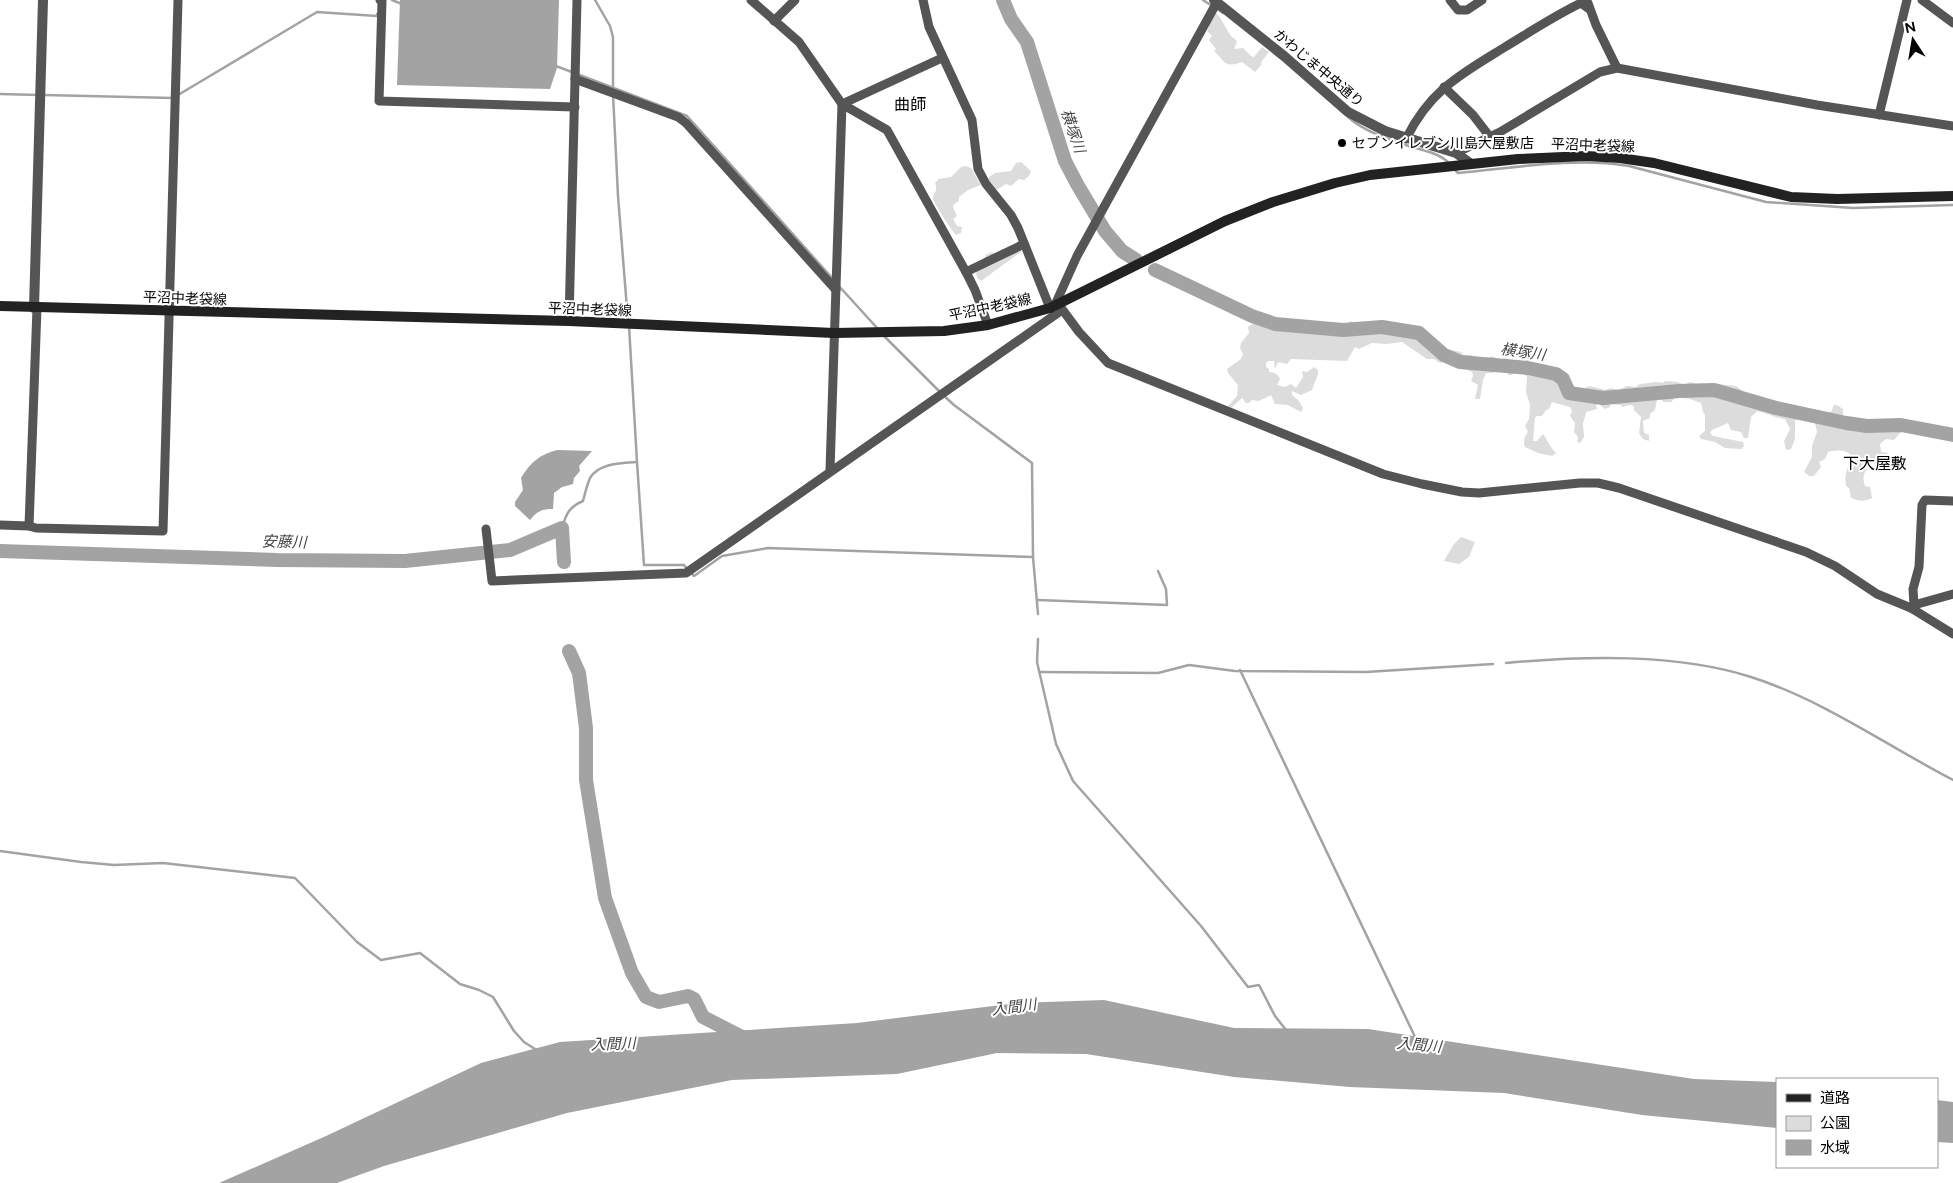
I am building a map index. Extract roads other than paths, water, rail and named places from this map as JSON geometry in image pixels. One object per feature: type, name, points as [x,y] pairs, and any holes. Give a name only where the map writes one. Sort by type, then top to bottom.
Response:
[{"type":"main road","name":"平沼中老袋線","points":[[0,306],[569,321],[834,333],[944,331],[988,325],[1056,307],[1225,221],[1273,202],[1335,182],[1370,175],[1470,163],[1567,156],[1620,158],[1654,162],[1791,197],[1853,199],[1953,196]]},
{"type":"street","points":[[29,526],[42,0]]},
{"type":"street","points":[[0,525],[36,528],[163,531],[178,0]]},
{"type":"street","points":[[380,0],[382,1],[379,102],[574,107]]},
{"type":"street","points":[[569,321],[577,0]]},
{"type":"street","points":[[751,0],[799,42],[842,104],[887,130],[966,272],[988,325]]},
{"type":"street","points":[[774,21],[795,0]]},
{"type":"street","points":[[923,0],[929,27],[972,120],[978,169],[986,184],[1011,215],[1056,307],[1108,363],[1384,474],[1462,492],[1495,492],[1589,483],[1619,488],[1806,552],[1835,566],[1877,594],[1912,606],[1953,634]]},
{"type":"street","points":[[1450,0],[1458,10],[1467,10],[1482,0]]},
{"type":"street","points":[[1879,115],[1907,0]]},
{"type":"street","points":[[1922,0],[1953,23]]},
{"type":"street","points":[[486,529],[492,580],[686,573],[1056,307],[1077,256],[1217,1]]},
{"type":"street","name":"かわじま中央通り","points":[[1217,1],[1348,112],[1369,124],[1456,154],[1470,163]]},
{"type":"street","points":[[1406,138],[1423,111],[1444,87],[1462,72],[1580,3],[1588,4],[1618,68]]},
{"type":"street","points":[[842,104],[942,58]]},
{"type":"street","points":[[1456,154],[1531,114],[1600,72],[1618,68],[1879,115],[1953,126]]},
{"type":"street","points":[[575,79],[678,117],[686,123],[836,290]]},
{"type":"street","points":[[1444,87],[1474,115],[1490,137]]},
{"type":"street","points":[[830,470],[842,104]]},
{"type":"street","points":[[966,272],[1024,244]]},
{"type":"street","points":[[1912,606],[1913,589],[1919,567],[1922,505],[1925,500],[1953,501]]},
{"type":"street","points":[[1912,606],[1953,594]]},
{"type":"water","points":[[400,0],[559,0],[557,68],[550,89],[397,85]]},
{"type":"water","points":[[557,450],[592,451],[579,466],[580,471],[574,478],[573,484],[562,487],[554,493],[553,509],[540,511],[530,520],[515,506],[515,502],[523,490],[521,478],[536,460],[545,454]]},
{"type":"water","name":"入間川","points":[[1104,1000],[1234,1028],[1368,1029],[1694,1079],[1776,1082],[1776,1128],[1642,1115],[1504,1093],[1350,1087],[1234,1077],[1086,1054],[997,1053],[897,1074],[732,1080],[567,1113],[384,1166],[337,1183],[219,1183],[326,1136],[481,1063],[560,1042],[857,1023],[1017,1003]]},
{"type":"water","points":[[1938,1100],[1953,1102],[1953,1143],[1938,1142]]},
{"type":"waterway","points":[[392,0],[402,4]]},
{"type":"waterway","points":[[595,0],[610,26],[613,37],[613,86]]},
{"type":"waterway","name":"横塚川","points":[[1003,0],[1011,19],[1027,42],[1065,161],[1105,231],[1122,251],[1136,260]]},
{"type":"waterway","points":[[1203,0],[1223,13]]},
{"type":"waterway","points":[[178,95],[317,12],[377,16],[377,14]]},
{"type":"waterway","points":[[556,66],[687,116],[833,279]]},
{"type":"waterway","points":[[0,94],[38,95]]},
{"type":"waterway","points":[[613,94],[618,196],[628,321]]},
{"type":"waterway","points":[[44,95],[173,98]]},
{"type":"waterway","points":[[1348,117],[1362,127],[1377,134],[1435,154],[1449,163]]},
{"type":"waterway","points":[[1454,169],[1458,173],[1544,164],[1608,164],[1629,166],[1766,202],[1853,208],[1953,205]]},
{"type":"waterway","name":"横塚川","points":[[1155,270],[1252,316],[1275,324],[1343,330],[1382,327],[1419,333],[1444,355],[1460,362],[1528,368],[1556,374],[1563,379],[1569,393],[1603,398],[1679,391],[1714,390],[1776,408],[1846,423],[1867,426],[1901,425],[1953,435]]},
{"type":"waterway","points":[[838,285],[878,329]]},
{"type":"waterway","points":[[562,528],[569,512],[574,506],[583,501],[590,478],[594,473],[611,465],[637,462],[629,326]]},
{"type":"waterway","points":[[883,335],[940,392]]},
{"type":"waterway","points":[[943,395],[1032,463],[1033,557],[1038,614]]},
{"type":"waterway","points":[[637,462],[644,565],[684,565],[687,569]]},
{"type":"waterway","name":"安藤川","points":[[0,551],[277,560],[405,561],[510,550],[562,528],[564,562]]},
{"type":"waterway","points":[[691,573],[694,576],[722,556],[768,548],[1033,557]]},
{"type":"waterway","points":[[1038,600],[1167,605],[1166,589],[1158,571]]},
{"type":"waterway","points":[[1038,639],[1037,662],[1056,744],[1073,781],[1201,926],[1248,987],[1259,985],[1275,1016],[1286,1030]]},
{"type":"waterway","points":[[569,651],[579,673],[586,728],[586,780],[605,898],[632,973],[646,997],[659,1002],[688,996],[694,999],[703,1017],[746,1039]]},
{"type":"waterway","points":[[1506,663],[1566,659],[1629,658],[1661,660],[1722,669],[1778,687],[1829,710],[1953,780]]},
{"type":"waterway","points":[[1040,672],[1158,673],[1189,665],[1235,671],[1366,672],[1493,664]]},
{"type":"waterway","name":"入間川","points":[[1240,670],[1416,1039]]},
{"type":"waterway","points":[[0,851],[81,862],[114,865],[163,863],[295,878],[357,942],[381,960],[420,953],[460,984],[493,997],[514,1031],[524,1042],[535,1049]]},
{"type":"place","name":"セブンイレブン川島大屋敷店","points":[[1342,143]]},
{"type":"district","name":"曲師","points":[[910,104]]},
{"type":"district","name":"下大屋敷","points":[[1875,463]]}]
